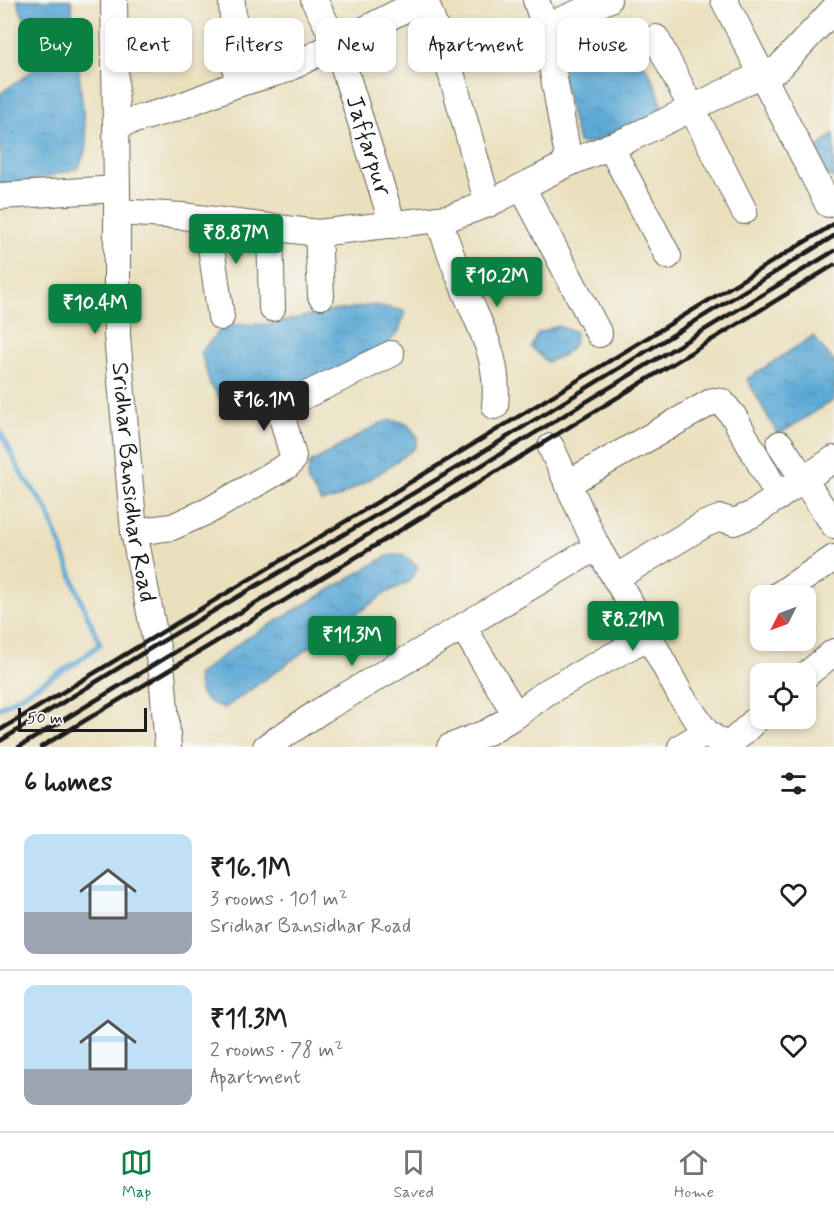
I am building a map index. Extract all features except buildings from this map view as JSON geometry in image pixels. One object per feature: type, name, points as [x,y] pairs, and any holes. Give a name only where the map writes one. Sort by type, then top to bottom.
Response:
[{"type":"street","name":"Sridhar Bansidhar Road","points":[[114,0],[117,125],[117,335],[134,532],[162,673],[168,747]]},
{"type":"street","name":"Jaffarpur","points":[[314,0],[323,18]]},
{"type":"street","points":[[389,18],[424,0],[452,76],[488,204]]},
{"type":"street","points":[[536,0],[542,18]]},
{"type":"street","points":[[569,163],[545,27],[608,0]]},
{"type":"street","points":[[724,0],[828,204]]},
{"type":"street","points":[[232,3],[237,84]]},
{"type":"street","points":[[0,196],[117,201],[207,219],[318,233],[448,218],[488,204],[569,163],[691,109],[762,74],[778,69],[834,9]]},
{"type":"street","points":[[656,38],[744,211]]},
{"type":"street","points":[[117,125],[176,108],[237,84],[285,70],[316,55]]},
{"type":"street","name":"Jaffarpur","points":[[345,72],[393,225]]},
{"type":"street","points":[[610,146],[668,256]]},
{"type":"street","points":[[522,187],[599,334]]},
{"type":"street","points":[[207,219],[221,317]]},
{"type":"street","points":[[438,219],[464,288],[488,339],[497,386],[495,406]]},
{"type":"street","points":[[270,228],[272,308]]},
{"type":"street","points":[[318,233],[321,296]]},
{"type":"street","points":[[134,532],[172,527],[210,510],[287,466],[293,456],[280,410],[281,406],[391,354]]},
{"type":"street","points":[[567,484],[713,401],[722,402],[734,417],[779,497]]},
{"type":"street","points":[[780,444],[834,525]]},
{"type":"street","points":[[551,447],[597,547],[681,696],[720,742]]},
{"type":"street","points":[[615,578],[705,524],[721,518],[734,522],[753,514],[834,459]]},
{"type":"street","points":[[266,747],[322,710],[597,547]]},
{"type":"street","points":[[794,585],[834,558]]},
{"type":"street","points":[[463,627],[516,715]]},
{"type":"street","points":[[450,747],[488,732],[547,692],[649,636]]},
{"type":"street","points":[[816,667],[834,652]]},
{"type":"street","points":[[681,747],[720,742],[750,722]]},
{"type":"water","points":[[17,0],[71,0],[73,18],[23,18]]},
{"type":"water","points":[[30,72],[79,72],[87,146],[79,168],[17,185],[0,185],[0,94]]},
{"type":"water","points":[[563,72],[648,72],[664,110],[588,144],[578,142],[561,74]]},
{"type":"water","points":[[834,134],[833,178],[822,174],[813,159],[816,149]]},
{"type":"water","points":[[376,305],[405,311],[399,331],[377,356],[251,407],[229,412],[210,384],[201,352],[220,330],[232,325],[270,324],[331,311]]},
{"type":"water","points":[[557,326],[575,331],[574,345],[563,355],[547,362],[531,347],[538,333]]},
{"type":"water","points":[[813,336],[834,362],[834,400],[778,435],[747,379]]},
{"type":"water","points":[[391,420],[406,423],[418,437],[415,448],[380,473],[338,498],[321,502],[307,480],[310,463],[381,423]]},
{"type":"water","points":[[403,554],[418,567],[409,582],[386,593],[225,708],[212,704],[204,698],[199,688],[197,675],[241,642],[387,556]]},
{"type":"waterway","points":[[0,431],[21,473],[47,509],[100,644],[80,660],[0,708]]},
{"type":"railway","points":[[0,730],[834,224]]},
{"type":"railway","points":[[0,741],[156,645],[468,461],[834,236]]},
{"type":"railway","points":[[19,747],[834,251]]},
{"type":"railway","points":[[41,747],[834,265]]}]
